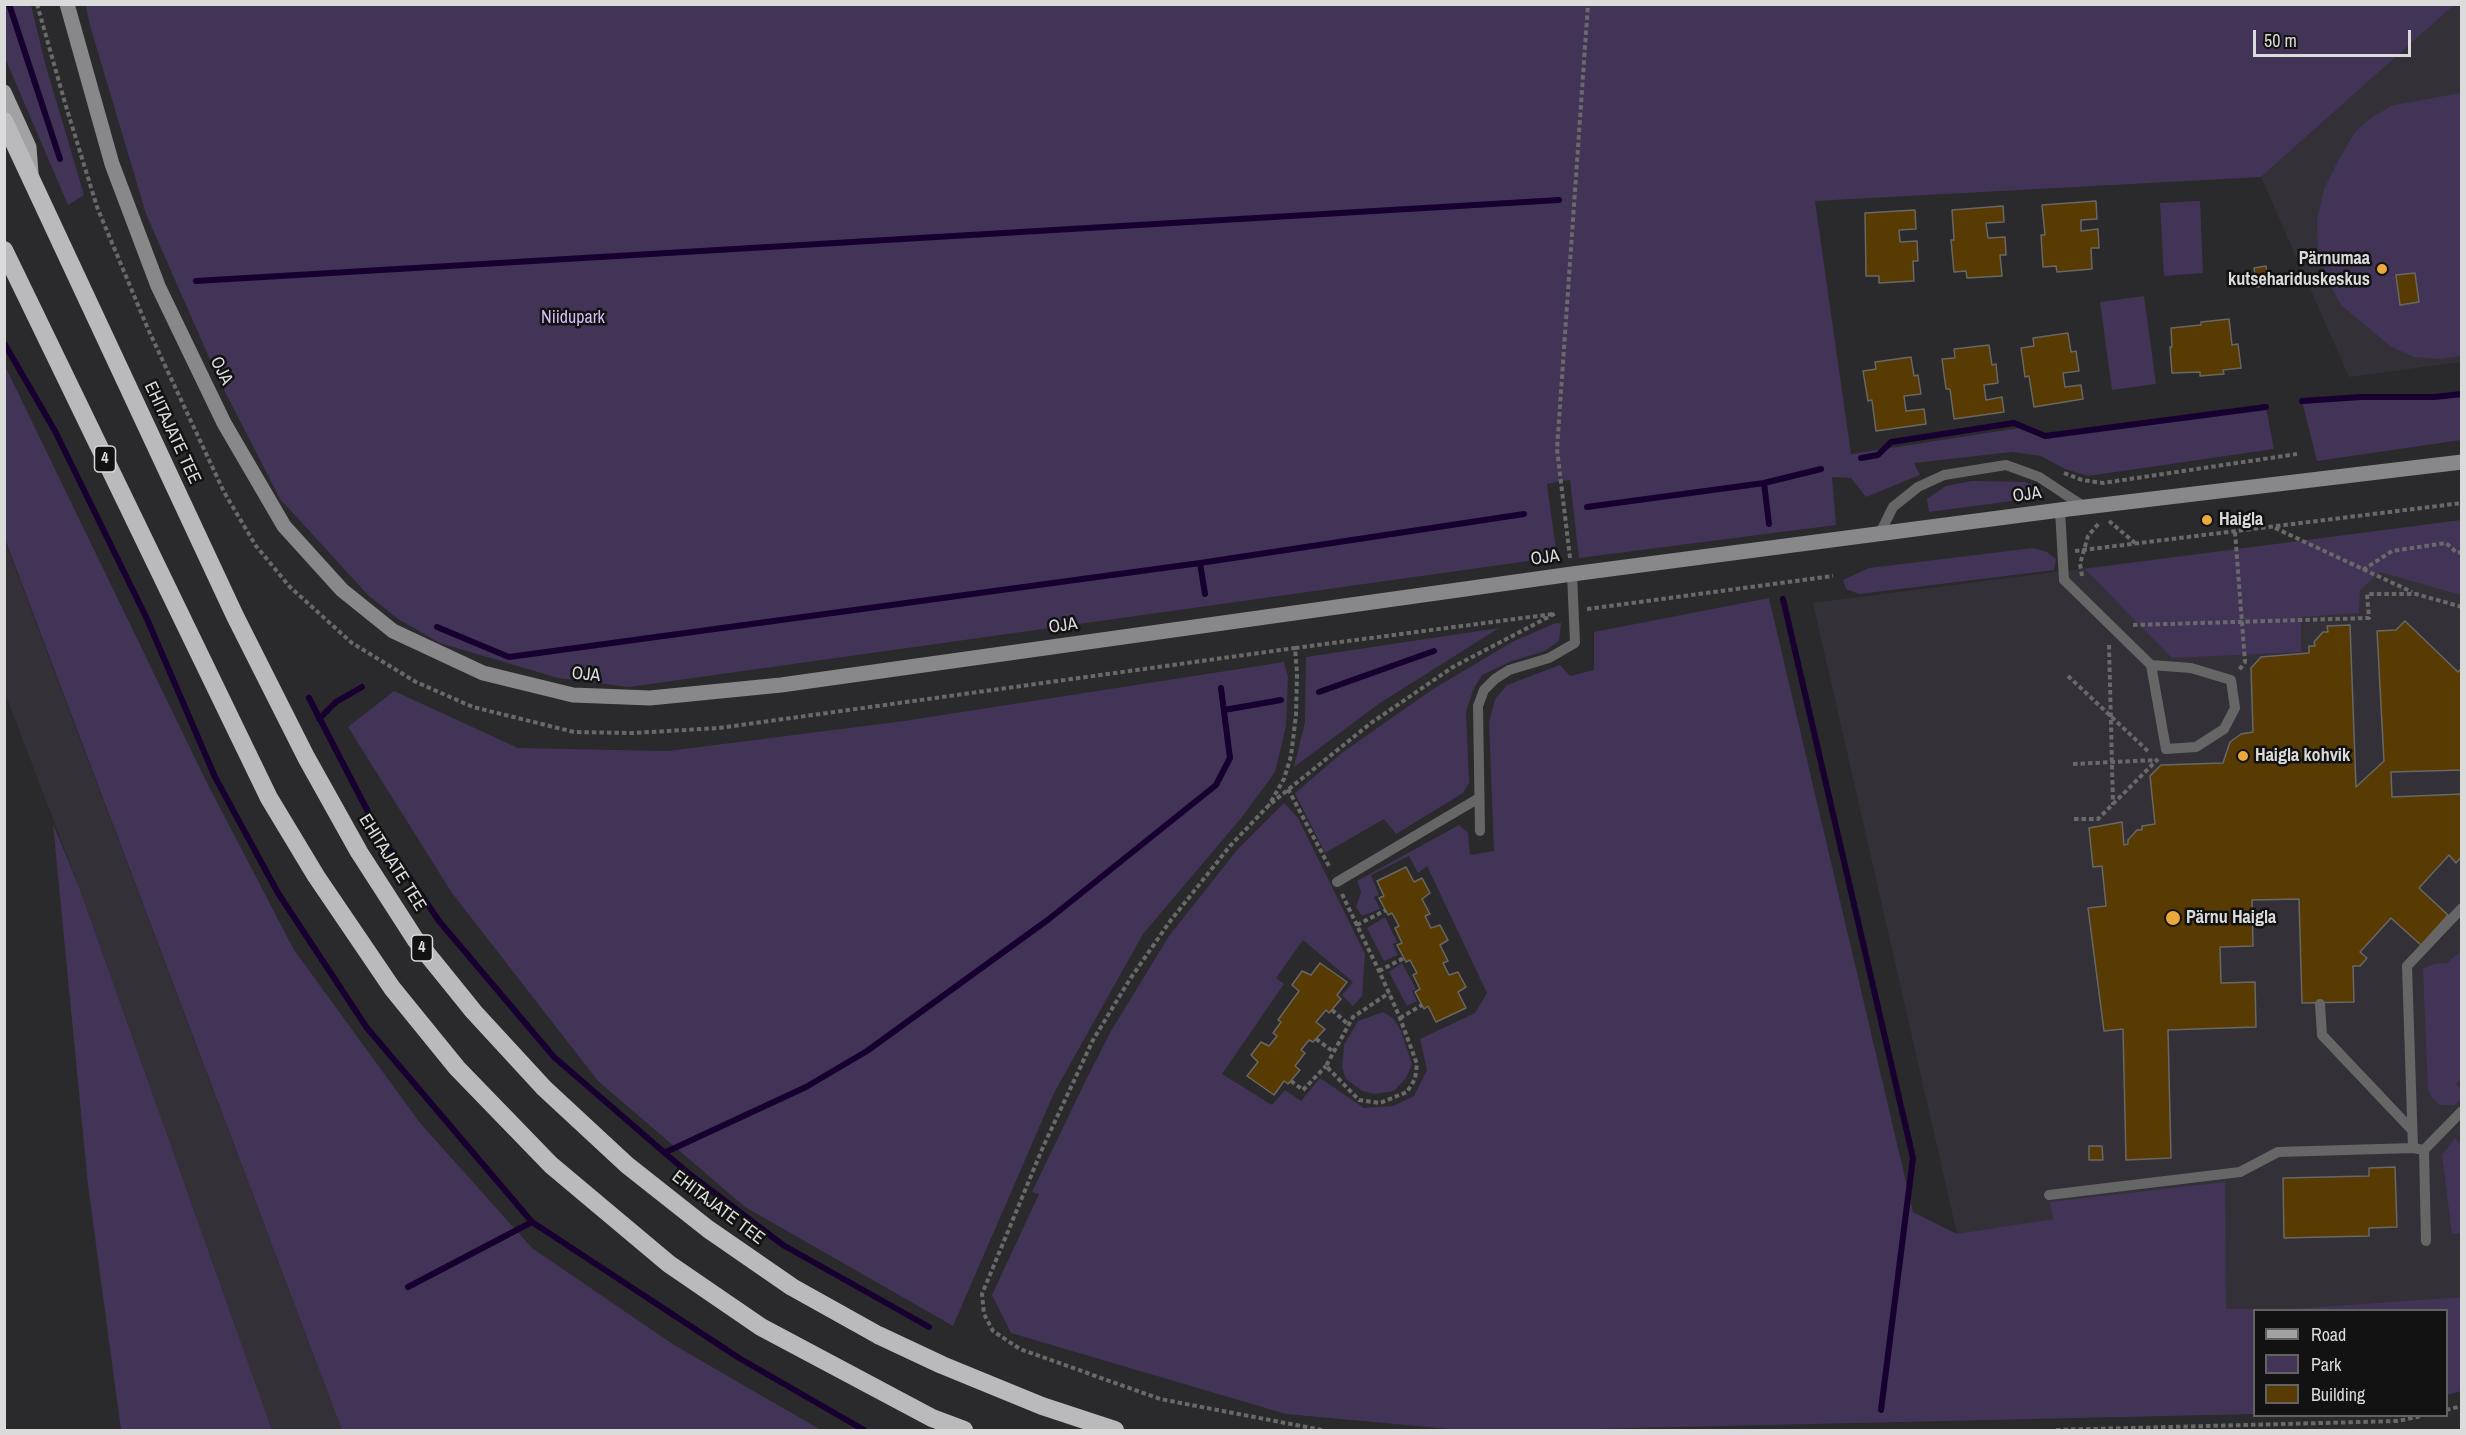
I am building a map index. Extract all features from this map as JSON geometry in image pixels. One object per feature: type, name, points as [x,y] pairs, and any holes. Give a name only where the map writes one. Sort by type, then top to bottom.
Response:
[{"type":"highway","name":"EHITAJATE TEE","points":[[4,121],[235,616],[306,757],[360,852],[415,939],[474,1012],[544,1088],[627,1165],[708,1229],[792,1287],[878,1335],[942,1365],[1042,1406],[1115,1431]]},
{"type":"highway","name":"4","points":[[4,250],[269,798],[316,876],[399,997],[458,1068],[551,1165],[669,1264],[761,1327],[932,1418],[964,1431]]},
{"type":"main road","points":[[4,92],[29,147],[32,185]]},
{"type":"street","name":"OJA","points":[[67,4],[112,164],[158,286],[225,423],[284,526],[342,590],[393,631],[483,673],[573,695],[662,697],[781,686],[1572,574],[2060,510],[2462,462]]},
{"type":"lane","points":[[1879,534],[1893,507],[1918,487],[1944,475],[2006,465],[2039,477],[2087,508]]},
{"type":"lane","points":[[2060,510],[2064,580],[2109,626],[2151,664],[2191,668],[2231,680],[2235,708],[2224,729],[2196,747],[2166,749],[2151,664]]},
{"type":"lane","points":[[1480,831],[1478,706],[1484,690],[1495,679],[1509,670],[1549,658],[1575,643],[1572,574]]},
{"type":"lane","points":[[1337,882],[1479,798]]},
{"type":"lane","points":[[2426,1241],[2418,1149],[2412,1130],[2407,966],[2462,908]]},
{"type":"lane","points":[[2320,1004],[2322,1035],[2412,1130]]},
{"type":"lane","points":[[2049,1195],[2241,1172],[2278,1152],[2418,1149],[2462,1111]]},
{"type":"path","points":[[37,4],[97,207],[148,329],[224,492],[256,546],[290,587],[352,643],[416,682],[473,707],[574,732],[633,733],[719,728],[1295,648],[1296,715],[1291,756],[1284,779],[1269,805]]},
{"type":"path","points":[[1572,574],[1557,449],[1588,4]]},
{"type":"path","points":[[2055,470],[2082,480],[2103,483],[2297,454]]},
{"type":"path","points":[[2063,552],[2462,503]]},
{"type":"path","points":[[2082,579],[2080,564],[2088,536],[2097,524],[2109,520],[2136,544]]},
{"type":"path","points":[[2274,527],[2416,594],[2462,607]]},
{"type":"path","points":[[2231,680],[2245,662],[2235,532]]},
{"type":"path","points":[[2363,570],[2392,551],[2446,543],[2457,553],[2462,552]]},
{"type":"path","points":[[2113,805],[2109,626],[2369,618],[2367,594],[2416,594]]},
{"type":"path","points":[[1322,1431],[1160,1399],[1020,1349],[993,1331],[984,1314],[982,1294],[1043,1147],[1093,1040],[1130,979],[1171,920],[1230,846],[1269,805],[1371,723],[1453,667],[1556,613]]},
{"type":"path","points":[[2068,676],[2157,760]]},
{"type":"path","points":[[2074,819],[2098,819],[2166,749]]},
{"type":"path","points":[[2073,764],[2157,760]]},
{"type":"path","points":[[1288,789],[1337,882],[1379,971],[1417,1064],[1415,1079],[1407,1092],[1380,1102],[1359,1100],[1326,1066]]},
{"type":"path","points":[[1357,925],[1386,910]]},
{"type":"path","points":[[1379,971],[1404,958]]},
{"type":"path","points":[[1291,1081],[1303,1090],[1326,1066],[1353,1017],[1389,993]]},
{"type":"path","points":[[1400,1018],[1422,1005]]},
{"type":"path","points":[[1332,1010],[1349,1025]]},
{"type":"path","points":[[1316,1039],[1334,1052]]},
{"type":"path","points":[[2056,1431],[2398,1420],[2415,1417]]},
{"type":"shaded area","name":"Pärnumaa kutsehariduskeskus","points":[[2454,5],[2461,5],[2461,362],[2349,377],[2261,177]]},
{"type":"shaded area","name":"Pärnu Haigla","points":[[2461,520],[2461,1297],[2289,1309],[2030,1309],[1957,1234],[1813,603]]},
{"type":"shaded area","points":[[4,539],[342,1430],[272,1430],[79,887],[5,693]]},
{"type":"green space","name":"Niidupark","points":[[86,4],[2454,5],[2261,177],[1815,201],[1851,454],[2019,428],[2045,436],[2266,407],[2274,449],[2088,476],[2065,469],[2041,456],[2012,452],[1914,463],[1920,475],[1866,497],[1851,478],[1832,477],[1836,525],[1579,558],[1570,480],[1562,481],[1547,484],[1557,557],[629,687],[558,678],[440,643],[398,619],[368,595],[280,499],[219,380],[146,214],[89,22]]},
{"type":"green space","points":[[4,5],[31,5],[45,63],[84,195],[68,205],[5,58]]},
{"type":"green space","name":"Pärnumaa kutsehariduskeskus","points":[[2461,93],[2461,356],[2438,359],[2414,357],[2390,346],[2341,305],[2327,279],[2318,251],[2317,220],[2324,189],[2338,161],[2355,132],[2372,117],[2394,105]]},
{"type":"green space","points":[[2200,201],[2203,273],[2164,276],[2160,203]]},
{"type":"green space","points":[[2144,296],[2156,384],[2112,390],[2100,302]]},
{"type":"green space","points":[[5,366],[206,781],[294,950],[420,1123],[532,1248],[674,1345],[821,1430],[342,1430],[5,539]]},
{"type":"green space","points":[[2461,394],[2461,440],[2317,461],[2302,401],[2361,397],[2434,397]]},
{"type":"green space","points":[[1972,481],[2025,482],[2043,489],[2042,497],[1929,512],[1927,499],[1946,486]]},
{"type":"green space","points":[[2461,520],[2461,595],[2380,572],[2360,590],[2359,613],[2301,617],[2301,652],[2172,658],[2085,569]]},
{"type":"green space","points":[[2033,548],[2047,552],[2056,559],[2054,570],[1859,594],[1846,589],[1843,580],[1869,568]]},
{"type":"green space","points":[[1769,598],[1913,1212],[1957,1234],[2053,1219],[2050,1202],[2225,1182],[2226,1309],[2253,1309],[2253,1414],[1461,1430],[1286,1414],[1011,1333],[992,1295],[1039,1194],[1032,1192],[1111,1031],[1169,936],[1237,850],[1284,803],[1298,818],[1365,954],[1362,996],[1353,1006],[1342,995],[1353,982],[1303,940],[1276,978],[1284,984],[1222,1074],[1272,1105],[1285,1090],[1301,1101],[1320,1078],[1364,1108],[1393,1106],[1414,1096],[1427,1070],[1420,1039],[1475,1013],[1487,993],[1427,866],[1418,873],[1409,856],[1371,875],[1379,895],[1374,897],[1380,909],[1362,916],[1356,907],[1361,892],[1357,881],[1459,825],[1468,833],[1470,855],[1494,851],[1489,722],[1495,699],[1507,685],[1560,665],[1570,676],[1594,670],[1594,632]]},
{"type":"green space","points":[[1561,623],[1559,641],[1545,651],[1512,661],[1482,675],[1473,690],[1466,712],[1469,783],[1463,793],[1396,834],[1384,819],[1325,853],[1295,793],[1343,752],[1433,689],[1514,641]]},
{"type":"green space","points":[[1499,628],[1380,703],[1294,767],[1305,722],[1306,657]]},
{"type":"green space","points":[[1284,662],[1288,677],[1286,726],[1275,772],[1242,817],[1143,934],[1054,1093],[953,1326],[745,1207],[598,1081],[452,893],[348,727],[394,691],[518,748],[668,751],[904,721]]},
{"type":"green space","points":[[53,824],[79,887],[272,1430],[121,1430],[88,1185]]},
{"type":"green space","points":[[1385,917],[1397,942],[1393,944],[1398,955],[1384,961],[1367,928]]},
{"type":"green space","points":[[2461,951],[2462,1078],[2456,1084],[2461,1089],[2461,1100],[2454,1105],[2440,1105],[2432,1098],[2428,1089],[2423,969],[2434,964],[2447,963]]},
{"type":"green space","points":[[1402,963],[1416,989],[1412,991],[1417,1001],[1407,1006],[1389,972]]},
{"type":"green space","points":[[1383,1012],[1393,1018],[1401,1031],[1412,1064],[1406,1078],[1394,1091],[1375,1094],[1362,1091],[1346,1079],[1342,1067],[1344,1045],[1358,1021]]},
{"type":"green space","points":[[2455,1138],[2461,1144],[2462,1233],[2452,1234],[2442,1155]]},
{"type":"green space","points":[[2461,1297],[2461,1391],[2448,1395],[2448,1309],[2289,1309]]},
{"type":"building","points":[[2096,201],[2097,219],[2081,220],[2081,231],[2098,229],[2099,248],[2091,248],[2092,269],[2057,272],[2056,266],[2043,267],[2041,235],[2045,235],[2042,205]]},
{"type":"building","points":[[2003,206],[2004,222],[1986,223],[1988,238],[2005,237],[2006,255],[2000,255],[2002,276],[1967,278],[1966,271],[1954,272],[1951,240],[1954,240],[1952,210]]},
{"type":"building","points":[[1915,210],[1916,229],[1899,230],[1900,242],[1917,241],[1918,261],[1913,261],[1914,281],[1879,283],[1879,276],[1866,276],[1865,213]]},
{"type":"building","points":[[2266,266],[2269,285],[2257,287],[2254,268]]},
{"type":"building","points":[[2415,273],[2419,302],[2400,305],[2396,275]]},
{"type":"building","points":[[2229,319],[2232,345],[2238,344],[2241,368],[2223,370],[2224,374],[2200,376],[2200,372],[2172,373],[2171,328]]},
{"type":"building","points":[[2068,333],[2071,352],[2076,351],[2079,371],[2063,373],[2065,387],[2081,385],[2083,399],[2034,407],[2029,376],[2025,377],[2021,348],[2034,346],[2033,338]]},
{"type":"building","points":[[1989,345],[1992,365],[1996,364],[1998,383],[1984,385],[1986,400],[2002,397],[2004,412],[1954,419],[1950,389],[1946,389],[1942,359],[1955,358],[1954,349]]},
{"type":"building","points":[[1911,357],[1914,376],[1918,375],[1921,394],[1904,396],[1906,411],[1924,409],[1926,424],[1876,431],[1872,400],[1868,401],[1863,371],[1876,369],[1875,362]]},
{"type":"building","name":"Pärnu Haigla","points":[[2405,621],[2458,672],[2462,668],[2462,770],[2391,772],[2392,797],[2462,794],[2462,856],[2456,863],[2449,855],[2419,888],[2448,915],[2421,945],[2391,918],[2360,952],[2367,958],[2360,966],[2353,966],[2354,1002],[2302,1003],[2299,899],[2252,900],[2253,946],[2220,947],[2221,983],[2255,982],[2256,1027],[2168,1030],[2171,1158],[2126,1160],[2123,1029],[2104,1031],[2088,908],[2106,906],[2102,866],[2093,867],[2089,828],[2122,822],[2124,845],[2128,844],[2128,840],[2137,830],[2142,830],[2142,826],[2155,824],[2150,776],[2161,765],[2223,763],[2230,742],[2241,734],[2253,732],[2251,668],[2261,657],[2309,653],[2309,646],[2315,646],[2314,642],[2323,632],[2328,632],[2327,626],[2350,625],[2356,787],[2384,761],[2377,631],[2396,630]]},
{"type":"building","points":[[1406,867],[1414,882],[1422,878],[1430,893],[1422,899],[1430,914],[1425,916],[1431,928],[1440,925],[1448,940],[1440,945],[1448,961],[1443,963],[1449,975],[1458,972],[1466,987],[1458,992],[1466,1008],[1436,1022],[1428,1006],[1424,1009],[1415,992],[1420,989],[1413,975],[1417,973],[1410,960],[1406,962],[1397,945],[1402,943],[1395,928],[1399,926],[1392,913],[1388,915],[1379,898],[1384,896],[1377,881]]},
{"type":"building","points":[[1320,963],[1347,982],[1337,995],[1341,999],[1329,1013],[1326,1010],[1316,1022],[1325,1029],[1313,1042],[1309,1040],[1301,1050],[1305,1053],[1295,1066],[1300,1070],[1288,1084],[1284,1081],[1274,1095],[1247,1076],[1258,1062],[1251,1055],[1261,1042],[1269,1046],[1277,1036],[1273,1033],[1281,1022],[1278,1020],[1299,991],[1292,985],[1302,971],[1311,975]]},
{"type":"building","points":[[2089,1146],[2102,1146],[2103,1160],[2089,1160]]},
{"type":"building","points":[[2395,1167],[2397,1227],[2369,1228],[2369,1236],[2284,1238],[2283,1178],[2369,1176],[2369,1168]]},
{"type":"waterway","points":[[9,4],[60,159]]},
{"type":"waterway","points":[[196,281],[1559,200]]},
{"type":"waterway","points":[[4,343],[55,431],[147,619],[215,777],[278,893],[367,1028],[532,1222],[739,1358],[864,1430]]},
{"type":"waterway","points":[[2302,401],[2462,394]]},
{"type":"waterway","points":[[1861,458],[1878,455],[1891,442],[2014,423],[2045,436],[2266,407]]},
{"type":"waterway","points":[[1587,507],[1764,483],[1821,469]]},
{"type":"waterway","points":[[1764,483],[1769,524]]},
{"type":"waterway","points":[[437,627],[509,657],[1200,563],[1524,514]]},
{"type":"waterway","points":[[1200,563],[1205,594]]},
{"type":"waterway","points":[[1783,599],[1913,1158],[1881,1410]]},
{"type":"waterway","points":[[1319,692],[1434,651]]},
{"type":"waterway","points":[[319,719],[336,702],[362,687]]},
{"type":"waterway","points":[[666,1152],[806,1087],[867,1051],[1049,919],[1216,785],[1230,758],[1221,688]]},
{"type":"waterway","points":[[309,698],[379,833],[439,921],[554,1057],[688,1173],[783,1245],[929,1327]]},
{"type":"waterway","points":[[1224,710],[1281,700]]},
{"type":"waterway","points":[[408,1287],[532,1222]]},
{"type":"place","name":"Pärnumaa kutsehariduskeskus","points":[[2382,269]]},
{"type":"place","name":"Haigla","points":[[2207,520]]},
{"type":"place","name":"Haigla kohvik","points":[[2243,756]]},
{"type":"place","name":"Pärnu Haigla","points":[[2173,918]]}]
